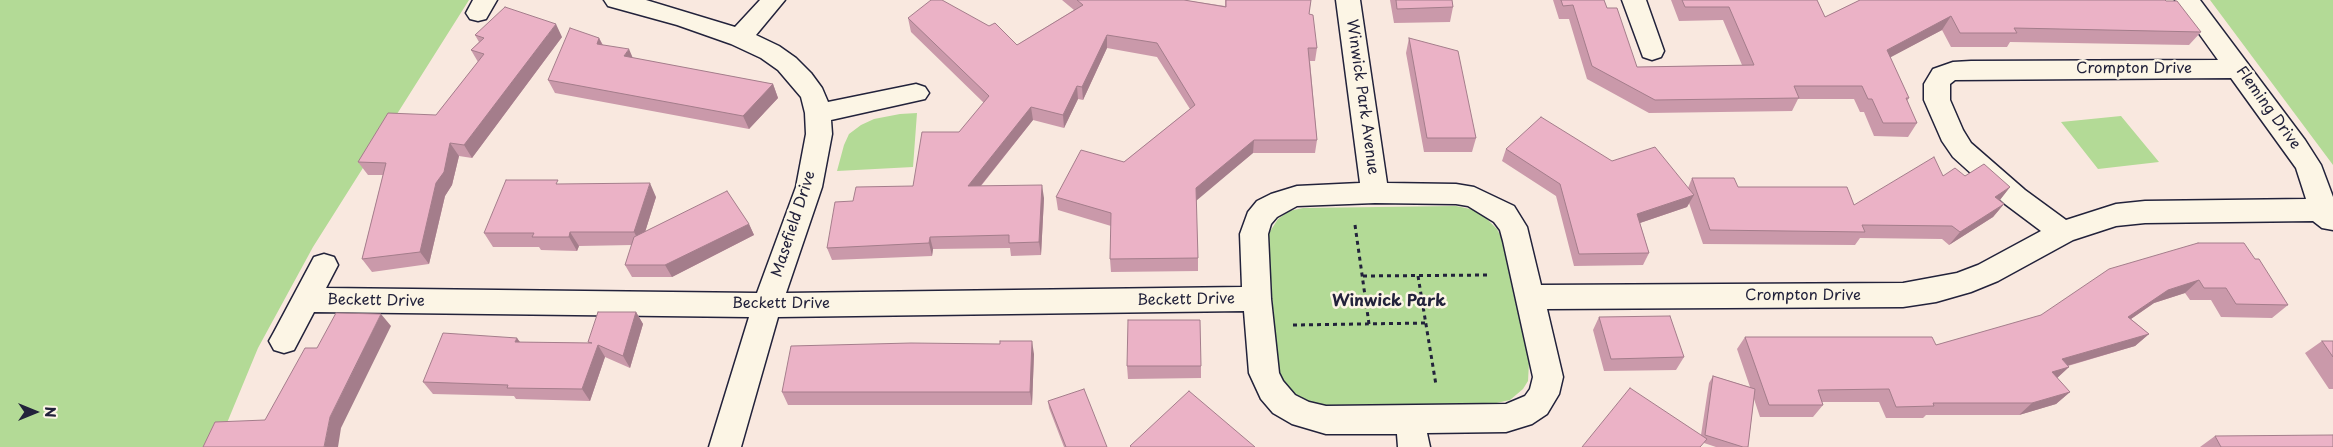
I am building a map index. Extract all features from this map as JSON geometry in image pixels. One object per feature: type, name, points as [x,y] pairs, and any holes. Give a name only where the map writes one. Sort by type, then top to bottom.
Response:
[{"type":"street","name":"Masefield Drive","points":[[616,0],[685,19],[740,38],[770,52],[802,78],[813,95],[818,113],[819,134],[808,187],[767,305],[725,447]]},
{"type":"street","points":[[740,38],[773,0]]},
{"type":"street","name":"Winwick Park Avenue","points":[[1348,0],[1363,194]]},
{"type":"street","points":[[1634,0],[1652,51]]},
{"type":"street","name":"Fleming Drive","points":[[2187,0],[2240,69],[2308,165],[2326,215]]},
{"type":"street","name":"Crompton Drive","points":[[2063,232],[2015,197],[1962,150],[1951,134],[1937,100],[1937,84],[1942,75],[1953,71],[1972,70],[2240,69]]},
{"type":"street","points":[[818,113],[919,92]]},
{"type":"street","name":"Winwick Park Avenue","points":[[1363,194],[1456,194],[1474,197],[1490,204],[1504,214],[1513,227],[1548,378],[1544,394],[1536,405],[1520,414],[1506,418],[1442,420],[1412,434],[1326,420],[1303,414],[1284,404],[1272,390],[1264,373],[1258,313],[1254,234],[1258,220],[1267,209],[1281,201],[1297,196],[1363,194]]},
{"type":"street","name":"Crompton Drive","points":[[1528,286],[1903,295],[1936,290],[1988,273],[2063,232],[2099,220],[2145,212],[2326,215]]},
{"type":"street","name":"Beckett Drive","points":[[284,341],[324,265]]},
{"type":"street","name":"Beckett Drive","points":[[306,300],[1258,313]]},
{"type":"path","points":[[1363,194],[1363,276],[1369,324]]},
{"type":"path","points":[[1363,276],[1418,276],[1528,286]]},
{"type":"path","points":[[1418,276],[1442,420]]},
{"type":"path","points":[[1258,313],[1369,324],[1426,323]]},
{"type":"green space","points":[[0,0],[469,0],[313,247],[258,348],[217,447],[0,447]]},
{"type":"green space","points":[[2210,0],[2333,0],[2333,165]]},
{"type":"green space","points":[[917,113],[913,167],[837,171],[849,134],[861,125],[874,119]]},
{"type":"green space","points":[[2121,116],[2159,162],[2098,169],[2061,122]]},
{"type":"green space","points":[[1456,206],[1475,210],[1483,215],[1497,229],[1501,237],[1529,363],[1528,381],[1523,389],[1510,400],[1492,404],[1322,405],[1311,403],[1294,394],[1281,379],[1277,362],[1268,241],[1269,233],[1278,219],[1289,211],[1303,208]]},
{"type":"building","points":[[931,0],[942,0],[989,26],[995,23],[1017,45],[1083,5],[1077,0],[1184,0],[1226,7],[1226,0],[1311,0],[1309,14],[1313,15],[1317,48],[1308,48],[1317,140],[1254,140],[1196,188],[1198,258],[1110,259],[1111,213],[1056,197],[1081,150],[1124,162],[1195,105],[1157,43],[1107,35],[1082,87],[1077,86],[1063,115],[1031,107],[968,186],[1042,185],[1039,242],[1009,243],[1009,235],[930,237],[929,243],[827,248],[835,202],[853,201],[856,187],[913,186],[922,132],[959,132],[989,96],[908,18]]},
{"type":"building","points":[[1396,0],[1452,0],[1453,7],[1397,9]]},
{"type":"building","points":[[1561,0],[1604,0],[1607,8],[1617,8],[1637,67],[1754,65],[1729,7],[1685,7],[1682,0],[1817,0],[1825,17],[1860,0],[2165,0],[2177,1],[2201,32],[2014,28],[2017,33],[1960,33],[1951,16],[1887,50],[1909,98],[1906,98],[1917,123],[1883,123],[1872,99],[1868,99],[1862,86],[1794,86],[1799,98],[1655,100],[1592,66],[1573,5],[1563,6]]},
{"type":"building","points":[[505,7],[556,24],[464,145],[450,143],[444,172],[436,183],[420,252],[362,259],[386,163],[358,162],[388,113],[436,115],[484,54],[471,50],[484,38],[475,35]]},
{"type":"building","points":[[570,28],[599,38],[597,44],[629,49],[624,56],[773,84],[743,116],[548,80]]},
{"type":"building","points":[[1409,38],[1458,51],[1476,138],[1427,138]]},
{"type":"building","points":[[1541,117],[1612,161],[1655,147],[1694,195],[1637,214],[1649,253],[1579,254],[1560,184],[1506,149]]},
{"type":"building","points":[[1934,157],[1943,176],[1955,168],[1965,176],[1984,164],[2010,187],[1995,197],[2004,204],[1960,232],[1952,226],[1862,225],[1865,232],[1710,230],[1692,178],[1734,178],[1738,187],[1847,187],[1854,205]]},
{"type":"building","points":[[506,180],[558,180],[556,184],[650,183],[634,232],[570,232],[569,237],[532,237],[534,233],[484,233]]},
{"type":"building","points":[[727,191],[749,224],[665,265],[625,265],[634,237]]},
{"type":"building","points":[[2198,243],[2244,243],[2255,259],[2259,259],[2288,305],[2236,304],[2226,288],[2204,288],[2199,280],[2168,290],[2128,317],[2149,334],[2062,359],[2069,367],[2052,372],[2070,392],[2032,403],[1933,403],[1934,406],[1896,407],[1889,389],[1818,390],[1823,405],[1769,405],[1745,337],[1932,337],[1936,345],[2041,315],[2109,269]]},
{"type":"building","points":[[598,312],[636,312],[623,356],[598,345],[582,389],[507,388],[508,385],[423,382],[443,333],[517,338],[515,342],[592,343],[588,342]]},
{"type":"building","points":[[336,313],[381,314],[330,417],[324,447],[203,447],[215,422],[265,420],[305,348],[317,348]]},
{"type":"building","points":[[1670,316],[1684,357],[1611,359],[1599,317]]},
{"type":"building","points":[[1128,320],[1200,320],[1201,366],[1127,366]]},
{"type":"building","points":[[1000,341],[1032,341],[1030,392],[782,392],[791,346],[911,343],[1000,344]]},
{"type":"building","points":[[2322,341],[2333,341],[2333,357]]},
{"type":"building","points":[[1713,376],[1755,389],[1748,447],[1705,435]]},
{"type":"building","points":[[1630,388],[1707,439],[1700,447],[1582,447]]},
{"type":"building","points":[[1084,389],[1107,447],[1066,447],[1048,401]]},
{"type":"building","points":[[1189,391],[1255,447],[1130,446]]},
{"type":"building","points":[[2333,435],[2333,447],[2221,447],[2215,436]]},
{"type":"district","name":"Winwick Park","points":[[1389,302]]}]
